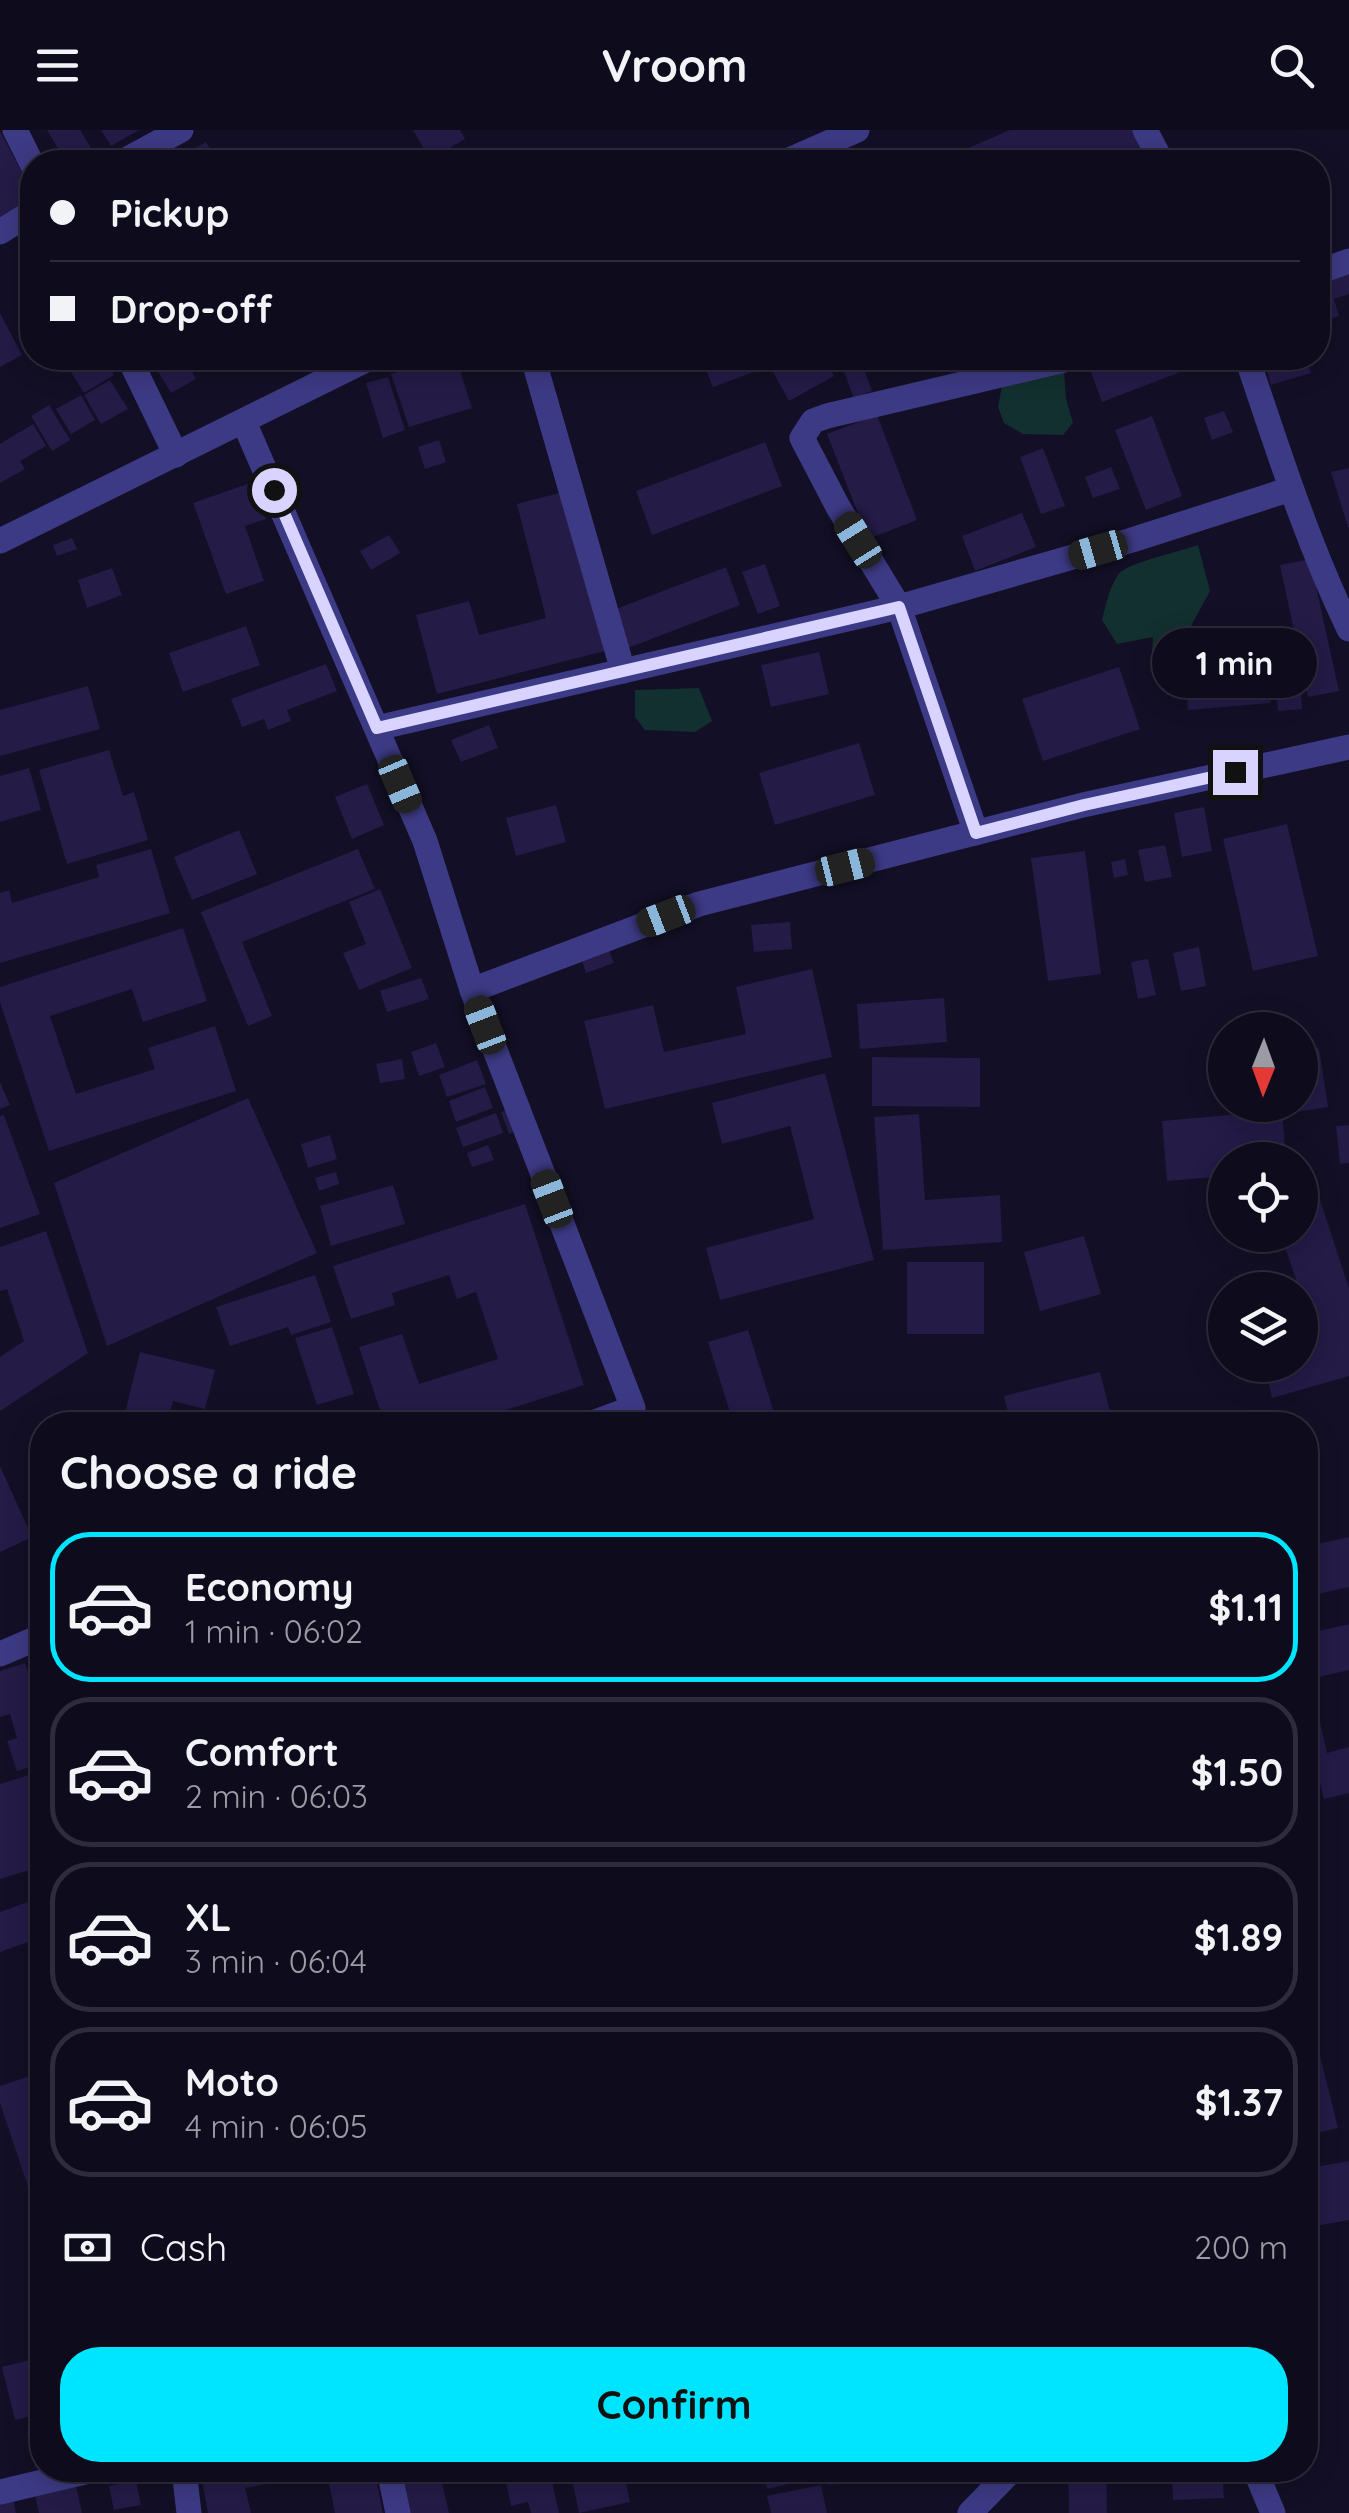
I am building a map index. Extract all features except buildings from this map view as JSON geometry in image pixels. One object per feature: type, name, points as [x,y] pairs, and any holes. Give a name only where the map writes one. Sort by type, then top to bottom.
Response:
[{"type":"street","points":[[144,150],[181,130]]},
{"type":"street","points":[[812,150],[857,130]]},
{"type":"street","points":[[134,370],[176,455]]},
{"type":"street","points":[[0,541],[346,370]]},
{"type":"street","points":[[537,370],[623,671]]},
{"type":"street","points":[[976,833],[899,607],[838,507],[802,438],[813,421],[827,416],[1022,370]]},
{"type":"street","points":[[1251,370],[1291,489],[1349,630]]},
{"type":"street","points":[[244,422],[424,840],[472,990],[634,1412]]},
{"type":"street","points":[[377,728],[899,607],[1132,540],[1291,489]]},
{"type":"street","points":[[472,990],[699,904],[1084,805],[1349,747]]},
{"type":"street","points":[[0,1654],[30,1641]]},
{"type":"street","points":[[0,2492],[42,2482]]},
{"type":"street","points":[[185,2482],[189,2513]]},
{"type":"street","points":[[391,2482],[398,2513]]},
{"type":"street","points":[[970,2513],[1000,2482]]},
{"type":"street","points":[[1260,2482],[1274,2513]]},
{"type":"green space","points":[[1064,370],[1073,423],[1063,435],[1023,434],[1004,423],[998,407],[1002,386]]},
{"type":"green space","points":[[1198,545],[1210,591],[1177,664],[1166,670],[1152,654],[1153,637],[1117,644],[1102,620],[1105,608],[1112,585],[1123,570]]},
{"type":"green space","points":[[699,688],[712,721],[695,732],[645,730],[635,717],[635,690]]},
{"type":"route","points":[[274,490],[377,728],[899,607],[976,833],[1235,772]]}]
